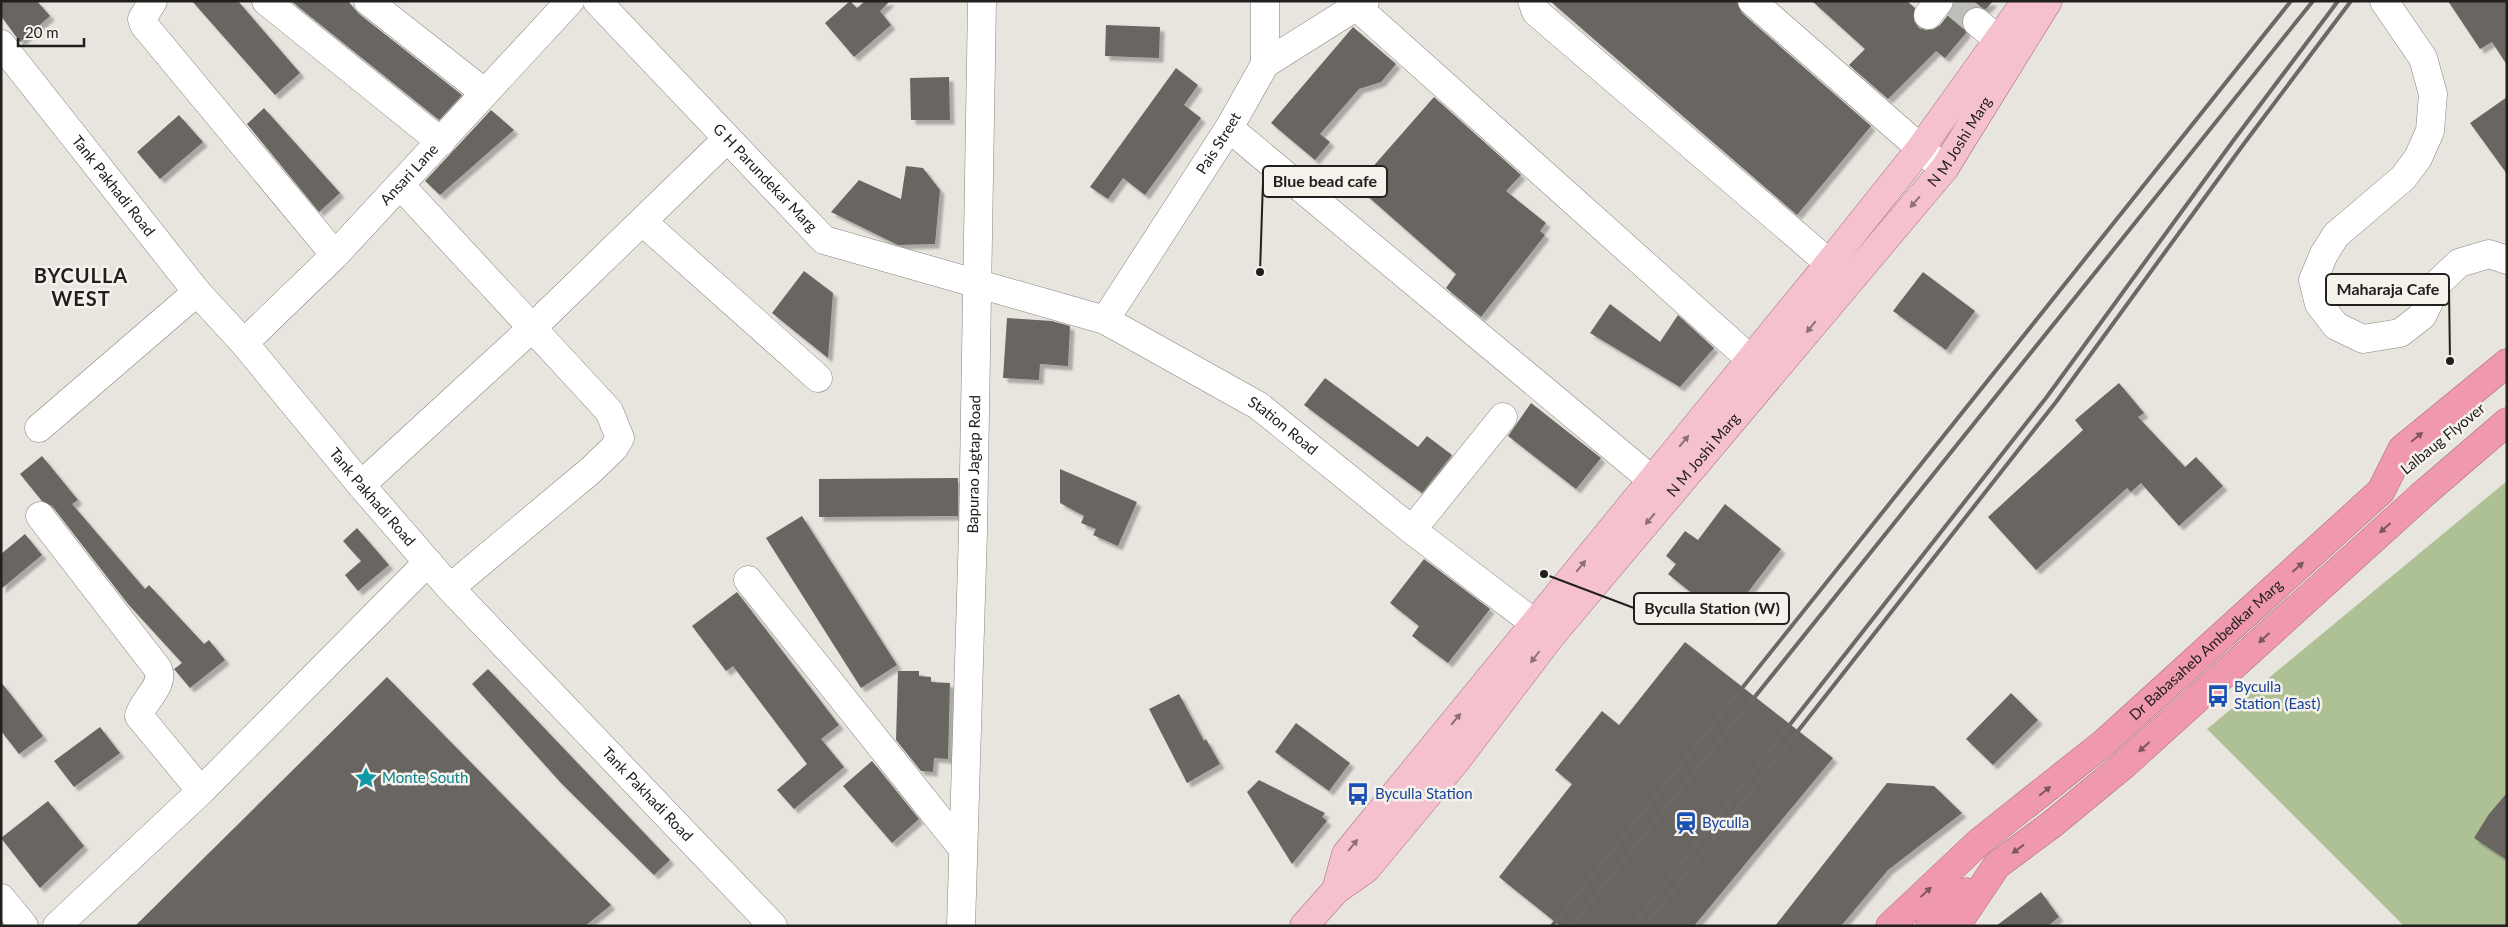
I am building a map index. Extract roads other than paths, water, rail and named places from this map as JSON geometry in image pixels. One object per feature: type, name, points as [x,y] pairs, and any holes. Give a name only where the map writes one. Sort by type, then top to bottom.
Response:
[{"type":"highway","name":"Dr Babasaheb Ambedkar Marg","points":[[1890,926],[1979,842],[2105,742],[2381,491],[2402,449],[2507,363]]},
{"type":"highway","name":"Lalbaug Flyover","points":[[2381,491],[2507,387]]},
{"type":"highway","name":"Lalbaug Flyover","points":[[1946,923],[1996,865],[2051,825],[2125,764],[2461,460],[2507,422]]},
{"type":"highway","points":[[2421,496],[2456,486],[2507,444]]},
{"type":"main road","name":"N M Joshi Marg","points":[[1543,629],[1652,480],[1879,243],[1944,169],[2006,46],[2026,1]]},
{"type":"main road","name":"N M Joshi Marg","points":[[1304,926],[1336,890],[1346,854],[1543,629],[1761,368],[1829,263],[1920,149],[2006,46],[2048,1]]},
{"type":"main road","points":[[1858,226],[1879,243]]},
{"type":"street","points":[[153,1],[142,19],[144,25],[335,255]]},
{"type":"street","points":[[266,1],[441,142]]},
{"type":"street","points":[[368,1],[485,93]]},
{"type":"street","name":"Ansari Lane","points":[[244,343],[335,255],[401,186],[570,1]]},
{"type":"street","name":"Bapurao Jagtap Road","points":[[961,926],[973,531],[982,1]]},
{"type":"street","points":[[1265,1],[1265,64]]},
{"type":"street","points":[[1532,1],[1536,12],[1829,263]]},
{"type":"street","points":[[1752,1],[1944,169]]},
{"type":"street","points":[[2384,1],[2423,58],[2433,94],[2430,130],[2418,158],[2403,178],[2336,235],[2324,254],[2313,280],[2319,304],[2336,326],[2363,339],[2400,333],[2422,316],[2439,282],[2459,262],[2489,254],[2507,260]]},
{"type":"street","points":[[1361,4],[1761,368]]},
{"type":"street","name":"Pais Street","points":[[1105,320],[1229,128],[1265,64],[1361,4]]},
{"type":"street","name":"G H Parundekar Marg","points":[[608,5],[727,139],[824,240],[976,285]]},
{"type":"street","points":[[1977,22],[2006,46]]},
{"type":"street","name":"Tank Pakhadi Road","points":[[1,44],[197,292],[244,343],[361,485],[450,588],[773,926]]},
{"type":"street","points":[[1229,128],[1652,480]]},
{"type":"street","points":[[361,485],[531,329],[727,139]]},
{"type":"street","points":[[401,186],[531,329],[609,411],[620,438],[614,448],[590,471],[450,588]]},
{"type":"street","points":[[643,222],[818,378]]},
{"type":"street","name":"Station Road","points":[[976,285],[1105,320],[1259,406],[1412,530],[1543,629]]},
{"type":"street","points":[[39,428],[197,292]]},
{"type":"street","points":[[1412,530],[1503,418]]},
{"type":"street","points":[[40,516],[158,669],[160,674],[159,683],[143,706],[139,716],[201,790]]},
{"type":"street","points":[[57,926],[201,790],[428,562]]},
{"type":"street","points":[[748,580],[962,849]]},
{"type":"street","points":[[2,900],[24,926]]},
{"type":"tunnel","points":[[1952,1],[1977,22]]},
{"type":"railway","points":[[1552,926],[2291,1]]},
{"type":"railway","points":[[1571,926],[2313,1]]},
{"type":"railway","points":[[1632,926],[2046,398],[2233,141],[2338,1]]},
{"type":"railway","points":[[1645,926],[2056,402],[2243,145],[2351,1]]},
{"type":"place","name":"Blue bead cafe","points":[[1260,272]]},
{"type":"place","name":"Maharaja Cafe","points":[[2450,361]]},
{"type":"place","name":"Byculla Station (W)","points":[[1544,574]]},
{"type":"place","name":"Byculla Station (East)","points":[[2218,696]]},
{"type":"place","name":"Monte South","points":[[366,778]]},
{"type":"place","name":"Byculla Station","points":[[1358,794]]},
{"type":"place","name":"Byculla","points":[[1686,823]]},
{"type":"district","name":"BYCULLA WEST","points":[[81,288]]}]
